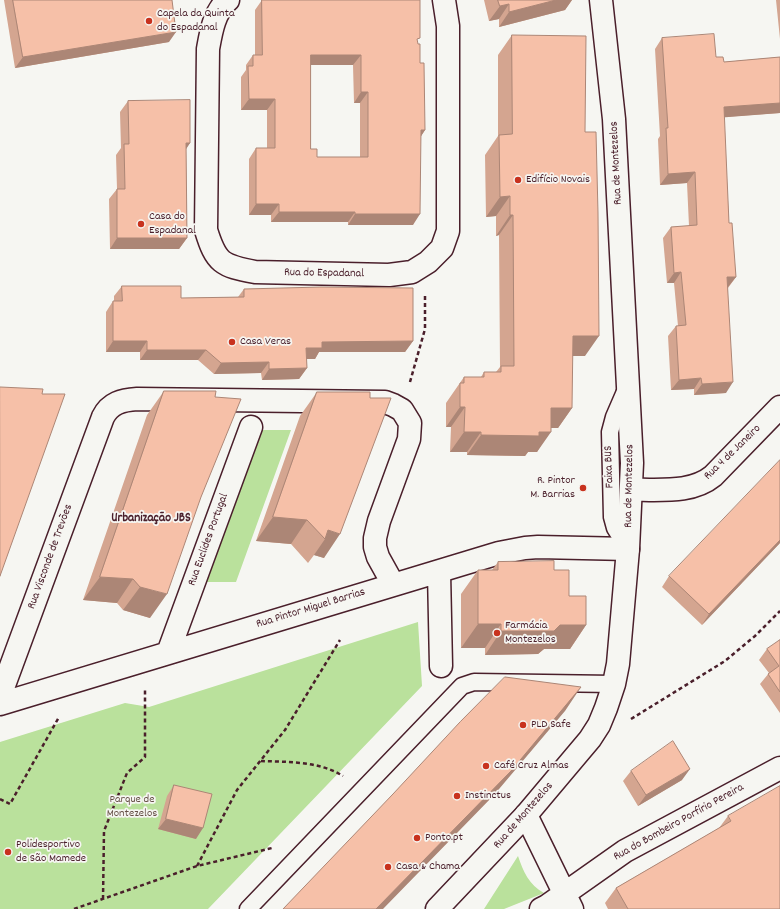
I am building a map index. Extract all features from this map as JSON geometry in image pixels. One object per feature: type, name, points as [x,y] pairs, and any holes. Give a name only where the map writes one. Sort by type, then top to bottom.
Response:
[{"type":"street","name":"Rua do Espadanal","points":[[228,0],[223,4],[212,26],[208,49],[206,230],[211,247],[222,263],[236,269],[255,272],[389,275],[412,272],[428,262],[442,248],[448,231],[448,26],[444,0]]},
{"type":"street","name":"Rua de Montezelos","points":[[437,909],[526,815],[590,739],[599,725],[606,708],[614,684],[618,664],[628,549],[632,490],[632,463],[614,120],[601,0]]},
{"type":"street","name":"Rua Visconde de Trevões","points":[[0,696],[103,417],[108,408],[118,402],[137,399],[385,402],[402,410]]},
{"type":"street","name":"Rua 4 de Janeiro","points":[[632,490],[690,488],[705,482],[713,476],[780,406]]},
{"type":"street","points":[[393,584],[378,557],[375,547],[375,538],[379,521],[409,439],[410,424],[402,410]]},
{"type":"street","name":"Rua Euclides Portugal","points":[[168,653],[250,427]]},
{"type":"street","name":"Rua Pintor Miguel Barrias","points":[[0,704],[499,553],[525,548],[628,549]]},
{"type":"street","points":[[439,572],[441,666]]},
{"type":"street","name":"Rua do Bombeiro Porfírio Pereira","points":[[541,909],[568,901],[625,851],[780,768]]},
{"type":"street","points":[[526,815],[568,901]]},
{"type":"lane","name":"Faixa BUS","points":[[628,384],[610,427],[609,437],[612,517],[615,528],[628,549]]},
{"type":"lane","points":[[248,909],[458,690],[468,683],[614,684]]},
{"type":"path","points":[[402,410],[425,329],[425,291]]},
{"type":"path","points":[[631,720],[725,661],[755,636],[780,611]]},
{"type":"path","points":[[197,866],[237,790],[285,730],[340,640]]},
{"type":"path","points":[[103,899],[104,831],[127,773],[145,757],[144,660]]},
{"type":"path","points":[[0,799],[10,804],[59,717]]},
{"type":"path","points":[[260,761],[314,764],[338,772],[364,788]]},
{"type":"path","points":[[74,909],[197,866],[272,848]]},
{"type":"green space","points":[[258,430],[291,430],[236,582],[203,582]]},
{"type":"green space","name":"Parque de Montezelos","points":[[418,622],[422,686],[208,909],[0,909],[0,742],[125,703],[149,707]]},
{"type":"green space","points":[[518,856],[530,882],[544,893],[504,909],[484,909]]},
{"type":"building","points":[[13,0],[172,0],[176,32],[23,57]]},
{"type":"building","points":[[262,0],[420,0],[420,38],[417,39],[418,44],[420,44],[420,63],[424,63],[425,130],[421,130],[420,214],[279,212],[279,204],[256,204],[256,148],[275,148],[275,99],[249,99],[248,66],[253,66],[253,55],[262,55]],"holes":[[[311,55],[361,55],[361,92],[368,92],[368,157],[317,157],[317,149],[311,149]]]},
{"type":"building","points":[[498,0],[556,0],[509,12],[509,4],[500,6]]},
{"type":"building","points":[[714,34],[716,57],[723,57],[724,62],[780,57],[780,103],[724,107],[729,223],[732,223],[736,277],[727,277],[733,382],[702,384],[701,378],[679,380],[676,326],[686,325],[681,272],[674,273],[671,227],[697,225],[695,172],[668,174],[666,128],[668,128],[662,38]]},
{"type":"building","points":[[512,35],[586,36],[585,132],[596,132],[599,336],[573,336],[572,408],[551,408],[551,432],[539,432],[539,436],[481,435],[481,432],[464,432],[465,407],[460,407],[460,383],[464,383],[464,377],[484,377],[484,372],[501,372],[501,366],[514,366],[513,215],[510,215],[510,196],[500,197],[499,135],[512,134]]},
{"type":"building","points":[[190,100],[190,143],[186,143],[187,238],[117,238],[117,189],[125,189],[124,144],[129,144],[128,101]]},
{"type":"building","points":[[122,286],[181,286],[181,298],[244,297],[244,289],[321,287],[413,288],[413,341],[322,342],[322,348],[306,348],[307,368],[269,369],[269,362],[221,363],[206,350],[147,350],[147,341],[113,341],[113,301],[122,301]]},
{"type":"building","points":[[0,387],[43,389],[42,394],[65,394],[0,576]]},
{"type":"building","points":[[164,391],[216,391],[215,397],[241,399],[201,497],[167,594],[140,587],[133,579],[100,577]]},
{"type":"building","points":[[317,392],[370,392],[370,398],[391,398],[340,534],[328,530],[325,539],[307,520],[273,517]]},
{"type":"building","points":[[780,460],[780,540],[709,614],[669,576]]},
{"type":"building","points":[[554,561],[554,570],[569,570],[569,596],[586,596],[586,625],[560,625],[554,631],[501,631],[501,624],[478,624],[478,570],[498,570],[498,562]]},
{"type":"building","points":[[780,640],[780,692],[768,674],[779,666],[767,649]]},
{"type":"building","points":[[505,677],[581,687],[511,771],[376,909],[283,909],[460,722]]},
{"type":"building","points":[[673,741],[690,769],[646,795],[631,771]]},
{"type":"building","points":[[174,785],[212,794],[203,828],[166,819]]},
{"type":"building","points":[[780,786],[780,909],[628,909],[616,888],[731,821],[728,816]]},
{"type":"place","name":"Capela da Quinta do Espadanal","points":[[149,21]]},
{"type":"place","name":"Edifício Novais","points":[[518,180]]},
{"type":"place","name":"Casa do Espadanal","points":[[141,224]]},
{"type":"place","name":"Casa Veras","points":[[232,342]]},
{"type":"place","name":"R. Pintor M. Barrias","points":[[583,488]]},
{"type":"place","name":"Farmácia Montezelos","points":[[497,633]]},
{"type":"place","name":"PLD Safe","points":[[523,725]]},
{"type":"place","name":"Café Cruz Almas","points":[[486,766]]},
{"type":"place","name":"Instinctus","points":[[457,796]]},
{"type":"place","name":"Ponto.pt","points":[[417,838]]},
{"type":"place","name":"Polidesportivo de São Mamede","points":[[8,852]]},
{"type":"place","name":"Casa & Chama","points":[[388,867]]},
{"type":"district","name":"Urbanização JBS","points":[[151,519]]}]
